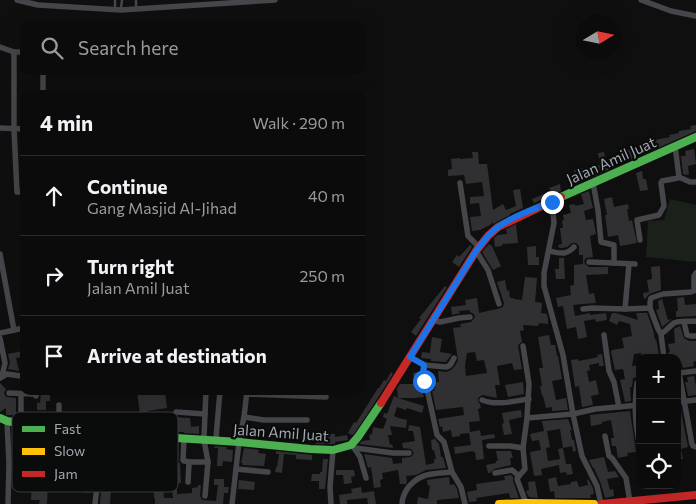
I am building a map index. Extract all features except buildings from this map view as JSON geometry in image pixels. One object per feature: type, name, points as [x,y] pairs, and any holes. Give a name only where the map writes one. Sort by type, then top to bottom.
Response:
[{"type":"street","points":[[16,0],[38,5],[118,9],[276,0]]},
{"type":"street","points":[[641,0],[671,11],[696,16]]},
{"type":"street","points":[[0,48],[20,52]]},
{"type":"street","points":[[14,52],[14,129],[17,192],[20,192]]},
{"type":"street","points":[[43,75],[43,90]]},
{"type":"street","points":[[0,128],[20,129]]},
{"type":"street","name":"Jalan Amil Juat","points":[[178,439],[239,441],[310,449],[333,450],[353,447],[488,236],[498,227],[532,210],[696,138]]},
{"type":"street","points":[[675,146],[679,177]]},
{"type":"street","points":[[640,240],[637,220],[659,215],[664,206],[662,181],[679,177],[690,182],[696,182]]},
{"type":"street","points":[[460,183],[468,236],[478,249],[488,270],[499,304]]},
{"type":"street","points":[[594,183],[600,242],[614,246],[614,262]]},
{"type":"street","points":[[552,202],[554,223],[544,273],[544,286],[564,355],[582,456],[597,486],[602,504],[669,501],[696,494]]},
{"type":"street","points":[[548,251],[565,254],[574,247]]},
{"type":"street","points":[[0,254],[14,330]]},
{"type":"street","points":[[589,262],[632,264],[625,309]]},
{"type":"street","points":[[664,354],[661,334],[650,308],[651,298],[663,294],[694,291],[694,276],[696,273]]},
{"type":"street","points":[[583,309],[650,308]]},
{"type":"street","points":[[433,320],[440,322],[470,317]]},
{"type":"street","points":[[661,334],[673,324],[696,321]]},
{"type":"street","points":[[684,322],[687,335],[696,336]]},
{"type":"street","points":[[0,333],[20,329]]},
{"type":"street","points":[[604,335],[609,371],[614,382],[618,407]]},
{"type":"street","points":[[0,338],[5,363],[1,377]]},
{"type":"street","points":[[523,346],[529,374],[529,399],[523,448],[525,469],[519,476],[518,481],[526,503]]},
{"type":"street","points":[[410,357],[424,365],[446,367],[452,363],[454,358]]},
{"type":"street","points":[[424,365],[424,378],[437,435],[444,442],[452,472],[461,486],[465,504]]},
{"type":"street","points":[[681,373],[696,371]]},
{"type":"street","points":[[1,377],[7,374],[20,376]]},
{"type":"street","points":[[10,393],[20,394]]},
{"type":"street","points":[[21,395],[21,412]]},
{"type":"street","points":[[206,395],[204,439],[208,462],[206,496]]},
{"type":"street","points":[[216,440],[220,395]]},
{"type":"street","points":[[232,504],[239,441],[247,395]]},
{"type":"street","points":[[286,395],[326,397]]},
{"type":"street","points":[[482,400],[498,402],[529,399]]},
{"type":"street","points":[[681,401],[696,400]]},
{"type":"street","points":[[681,405],[692,444],[696,447]]},
{"type":"street","points":[[59,406],[59,412]]},
{"type":"street","points":[[527,418],[573,414],[595,409],[636,406]]},
{"type":"street","points":[[178,412],[205,414]]},
{"type":"street","points":[[244,417],[264,420],[308,420]]},
{"type":"street","points":[[3,420],[9,464],[8,504]]},
{"type":"street","points":[[605,436],[609,457],[612,458],[626,478],[630,502]]},
{"type":"street","points":[[184,439],[184,461],[208,462]]},
{"type":"street","points":[[489,446],[523,448]]},
{"type":"street","points":[[353,447],[393,453],[409,453]]},
{"type":"street","points":[[353,447],[360,458],[366,478]]},
{"type":"street","points":[[331,504],[330,487],[333,450]]},
{"type":"street","points":[[188,482],[189,465],[191,462]]},
{"type":"street","points":[[236,469],[268,472]]},
{"type":"street","points":[[495,473],[512,470],[519,476]]},
{"type":"street","points":[[402,504],[405,492],[420,477],[452,472]]},
{"type":"street","points":[[499,504],[594,504]]},
{"type":"lane","points":[[116,0],[118,9]]},
{"type":"lane","points":[[118,9],[122,0]]},
{"type":"lane","points":[[136,0],[136,9]]},
{"type":"shaded area","points":[[670,199],[696,205],[696,262],[646,257],[648,221],[664,220]]},
{"type":"traffic: fast","points":[[561,197],[696,137]]},
{"type":"traffic: fast","points":[[178,438],[333,450],[351,445],[381,403]]},
{"type":"traffic: fast","points":[[0,418],[12,422]]},
{"type":"traffic: slow","points":[[499,504],[594,504]]},
{"type":"traffic: jam","points":[[381,403],[476,251],[488,236],[498,227],[561,197]]},
{"type":"traffic: jam","points":[[602,504],[696,495]]},
{"type":"route","points":[[424,381],[424,365],[410,357],[476,251],[498,227],[552,202]]}]
